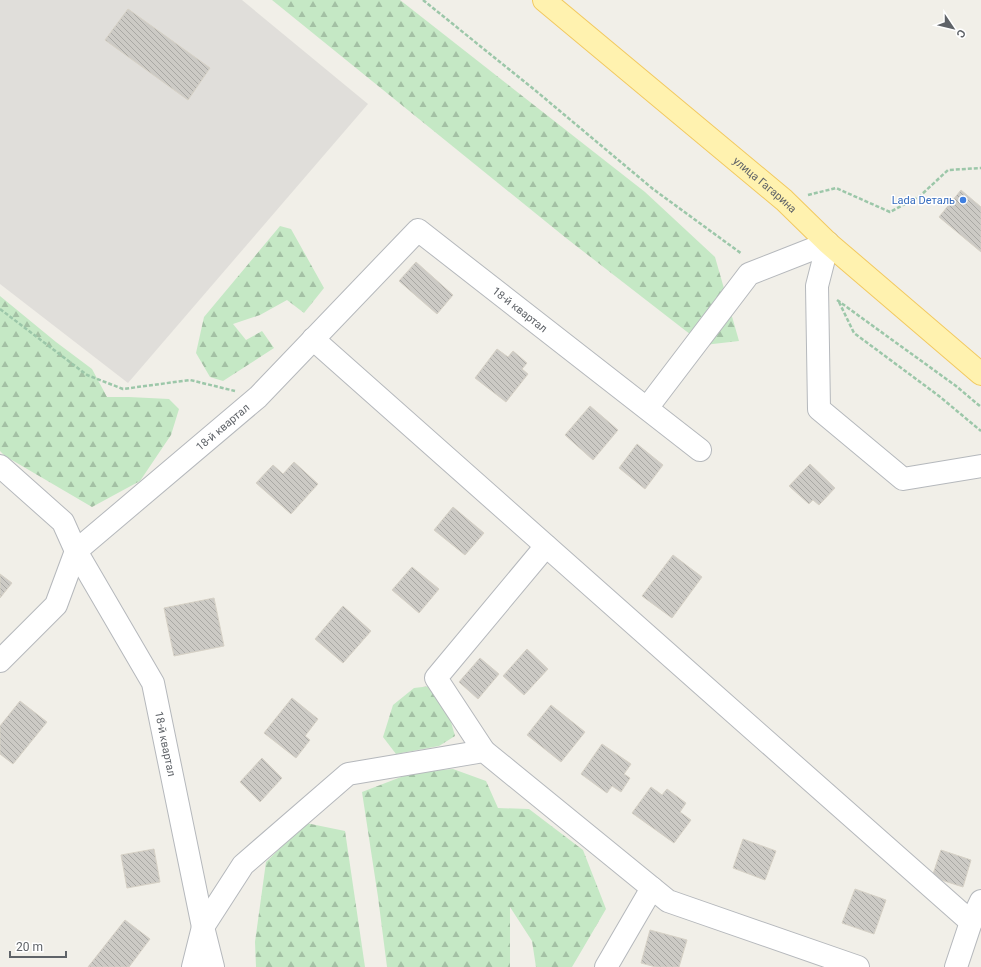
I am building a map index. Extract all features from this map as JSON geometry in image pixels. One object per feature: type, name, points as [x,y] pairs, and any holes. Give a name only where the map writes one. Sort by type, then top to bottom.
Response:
[{"type":"main road","name":"улица Гагарина","points":[[544,0],[784,200],[828,243],[981,374]]},
{"type":"street","name":"18-й квартал","points":[[213,967],[203,927],[153,683],[76,551],[258,397],[418,230],[700,450]]},
{"type":"street","points":[[647,408],[749,274],[828,243]]},
{"type":"street","points":[[828,243],[817,286],[820,409],[903,479],[981,466]]},
{"type":"street","points":[[313,339],[972,922]]},
{"type":"street","points":[[0,466],[63,522],[76,551],[56,605],[0,661]]},
{"type":"street","points":[[546,546],[436,678],[484,751],[668,901],[858,967]]},
{"type":"street","points":[[193,967],[203,927],[243,865],[348,774],[484,751]]},
{"type":"street","points":[[606,967],[652,888]]},
{"type":"street","points":[[956,967],[981,901]]},
{"type":"path","points":[[423,0],[536,91],[652,189],[763,269]]},
{"type":"path","points":[[784,200],[836,188],[890,212],[920,196],[948,170],[981,168]]},
{"type":"path","points":[[817,286],[956,386],[981,407]]},
{"type":"path","points":[[838,301],[854,333],[939,396],[981,431]]},
{"type":"path","points":[[0,309],[87,375],[123,389],[190,380],[258,397]]},
{"type":"shaded area","points":[[0,0],[242,0],[368,104],[128,383],[0,284]]},
{"type":"green space","points":[[272,0],[400,0],[645,192],[715,257],[739,341],[704,345],[566,238]]},
{"type":"green space","points":[[280,226],[291,229],[324,288],[304,313],[287,300],[260,315],[233,324],[246,340],[262,331],[274,348],[223,381],[210,377],[196,353],[204,317]]},
{"type":"green space","points":[[0,296],[56,342],[92,369],[107,397],[169,399],[179,409],[171,435],[140,481],[92,507],[5,456],[0,451]]},
{"type":"green space","points":[[431,686],[449,715],[455,736],[439,746],[396,754],[383,737],[393,705],[414,688]]},
{"type":"green space","points":[[453,769],[486,781],[498,808],[529,809],[583,850],[606,909],[572,967],[536,967],[532,941],[510,907],[510,967],[387,967],[362,792],[414,772]]},
{"type":"green space","points":[[306,823],[345,831],[365,967],[256,967],[255,942],[266,862]]},
{"type":"building","points":[[128,9],[210,68],[188,100],[105,40]]},
{"type":"building","points":[[961,190],[981,207],[981,252],[939,217]]},
{"type":"building","points":[[416,262],[453,295],[437,314],[399,281]]},
{"type":"building","points":[[497,349],[508,357],[513,351],[527,363],[522,369],[528,374],[506,402],[475,378]]},
{"type":"building","points":[[590,406],[618,430],[593,460],[565,435]]},
{"type":"building","points":[[637,444],[663,465],[645,489],[619,468]]},
{"type":"building","points":[[294,462],[318,484],[291,514],[256,483],[273,465],[283,474]]},
{"type":"building","points":[[810,464],[835,488],[819,505],[813,500],[809,504],[789,486]]},
{"type":"building","points":[[453,507],[484,533],[465,555],[434,530]]},
{"type":"building","points":[[673,555],[702,577],[672,618],[642,596]]},
{"type":"building","points":[[412,567],[439,589],[419,613],[392,590]]},
{"type":"building","points":[[0,574],[12,583],[0,598]]},
{"type":"building","points":[[214,598],[224,646],[174,656],[164,608]]},
{"type":"building","points":[[343,606],[371,631],[343,663],[315,639]]},
{"type":"building","points":[[527,649],[548,669],[524,695],[503,676]]},
{"type":"building","points":[[480,658],[499,674],[478,699],[459,682]]},
{"type":"building","points":[[292,698],[318,719],[305,736],[310,740],[296,758],[264,733]]},
{"type":"building","points":[[20,701],[47,722],[13,764],[0,754],[0,726]]},
{"type":"building","points":[[551,705],[585,732],[561,762],[527,735]]},
{"type":"building","points":[[602,744],[631,764],[624,774],[630,778],[621,792],[612,786],[607,793],[581,774]]},
{"type":"building","points":[[262,758],[282,778],[260,802],[240,782]]},
{"type":"building","points":[[651,787],[662,795],[667,789],[686,803],[680,812],[691,820],[674,843],[632,813]]},
{"type":"building","points":[[743,839],[776,851],[765,880],[733,868]]},
{"type":"building","points":[[154,849],[160,882],[127,888],[121,855]]},
{"type":"building","points":[[941,850],[971,860],[963,887],[932,877]]},
{"type":"building","points":[[855,889],[886,900],[874,934],[842,923]]},
{"type":"building","points":[[125,920],[150,939],[129,967],[88,967]]},
{"type":"building","points":[[650,930],[687,940],[679,967],[656,967],[641,963]]},
{"type":"place","name":"Lada Dеталь","points":[[963,200]]}]
